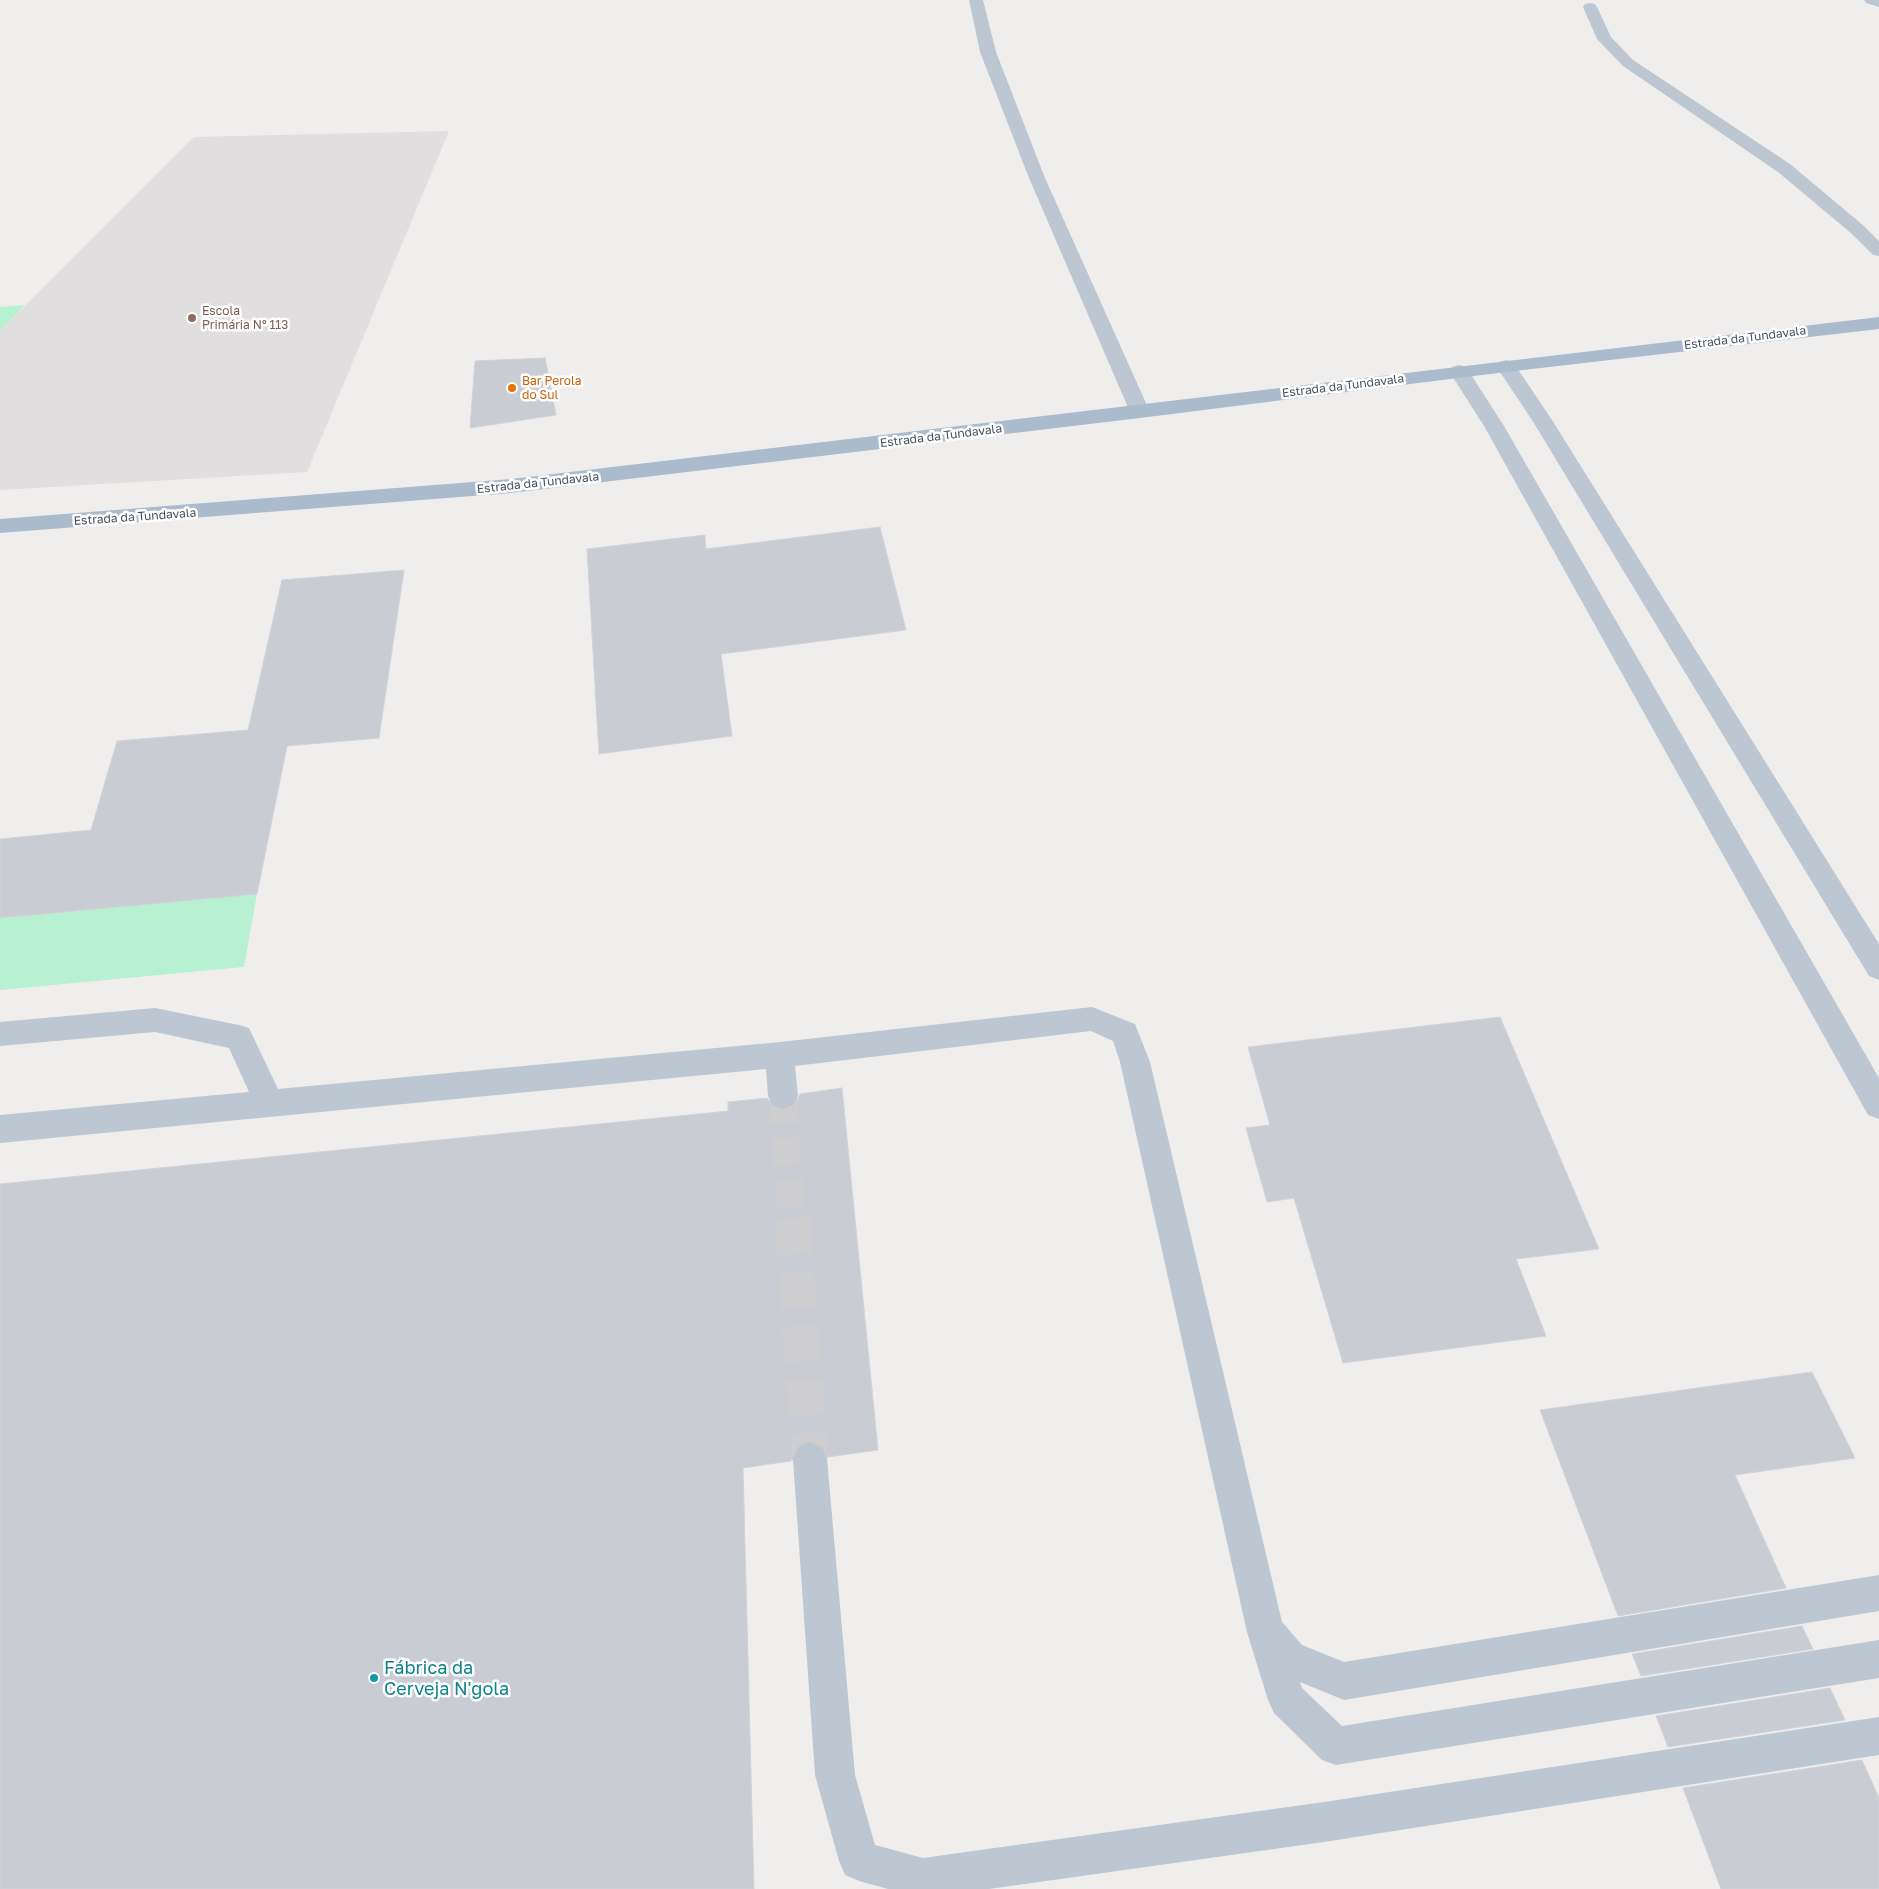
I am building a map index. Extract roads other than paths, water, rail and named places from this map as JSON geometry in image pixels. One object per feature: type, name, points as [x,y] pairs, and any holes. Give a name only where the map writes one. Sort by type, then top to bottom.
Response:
[{"type":"main road","name":"Estrada da Tundavala","points":[[0,526],[511,486],[1879,323]]},
{"type":"lane","points":[[976,0],[988,52],[1037,178],[1140,412]]},
{"type":"lane","points":[[1871,0],[1879,3]]},
{"type":"lane","points":[[1590,7],[1604,39],[1628,63],[1784,168],[1858,230],[1879,251]]},
{"type":"lane","points":[[1506,366],[1548,428],[1879,968]]},
{"type":"lane","points":[[1459,372],[1494,426],[1879,1106]]},
{"type":"lane","points":[[0,1129],[780,1055],[1092,1019],[1125,1033],[1135,1062],[1266,1632],[1287,1700],[1336,1746],[1879,1658]]},
{"type":"lane","points":[[0,1047],[13,1033],[155,1020],[239,1037],[269,1103]]},
{"type":"lane","points":[[780,1055],[783,1096]]},
{"type":"lane","points":[[810,1459],[835,1775],[859,1861],[923,1878],[1324,1822],[1879,1736]]},
{"type":"lane","points":[[1266,1632],[1289,1658],[1344,1681],[1879,1593]]},
{"type":"tunnel","points":[[783,1096],[792,1220]]},
{"type":"tunnel","points":[[792,1218],[810,1459]]},
{"type":"place","name":"Escola Primária Nº 113","points":[[192,318]]},
{"type":"place","name":"Bar Perola do Sul","points":[[512,388]]},
{"type":"place","name":"Fábrica da Cerveja N'gola","points":[[374,1678]]}]
